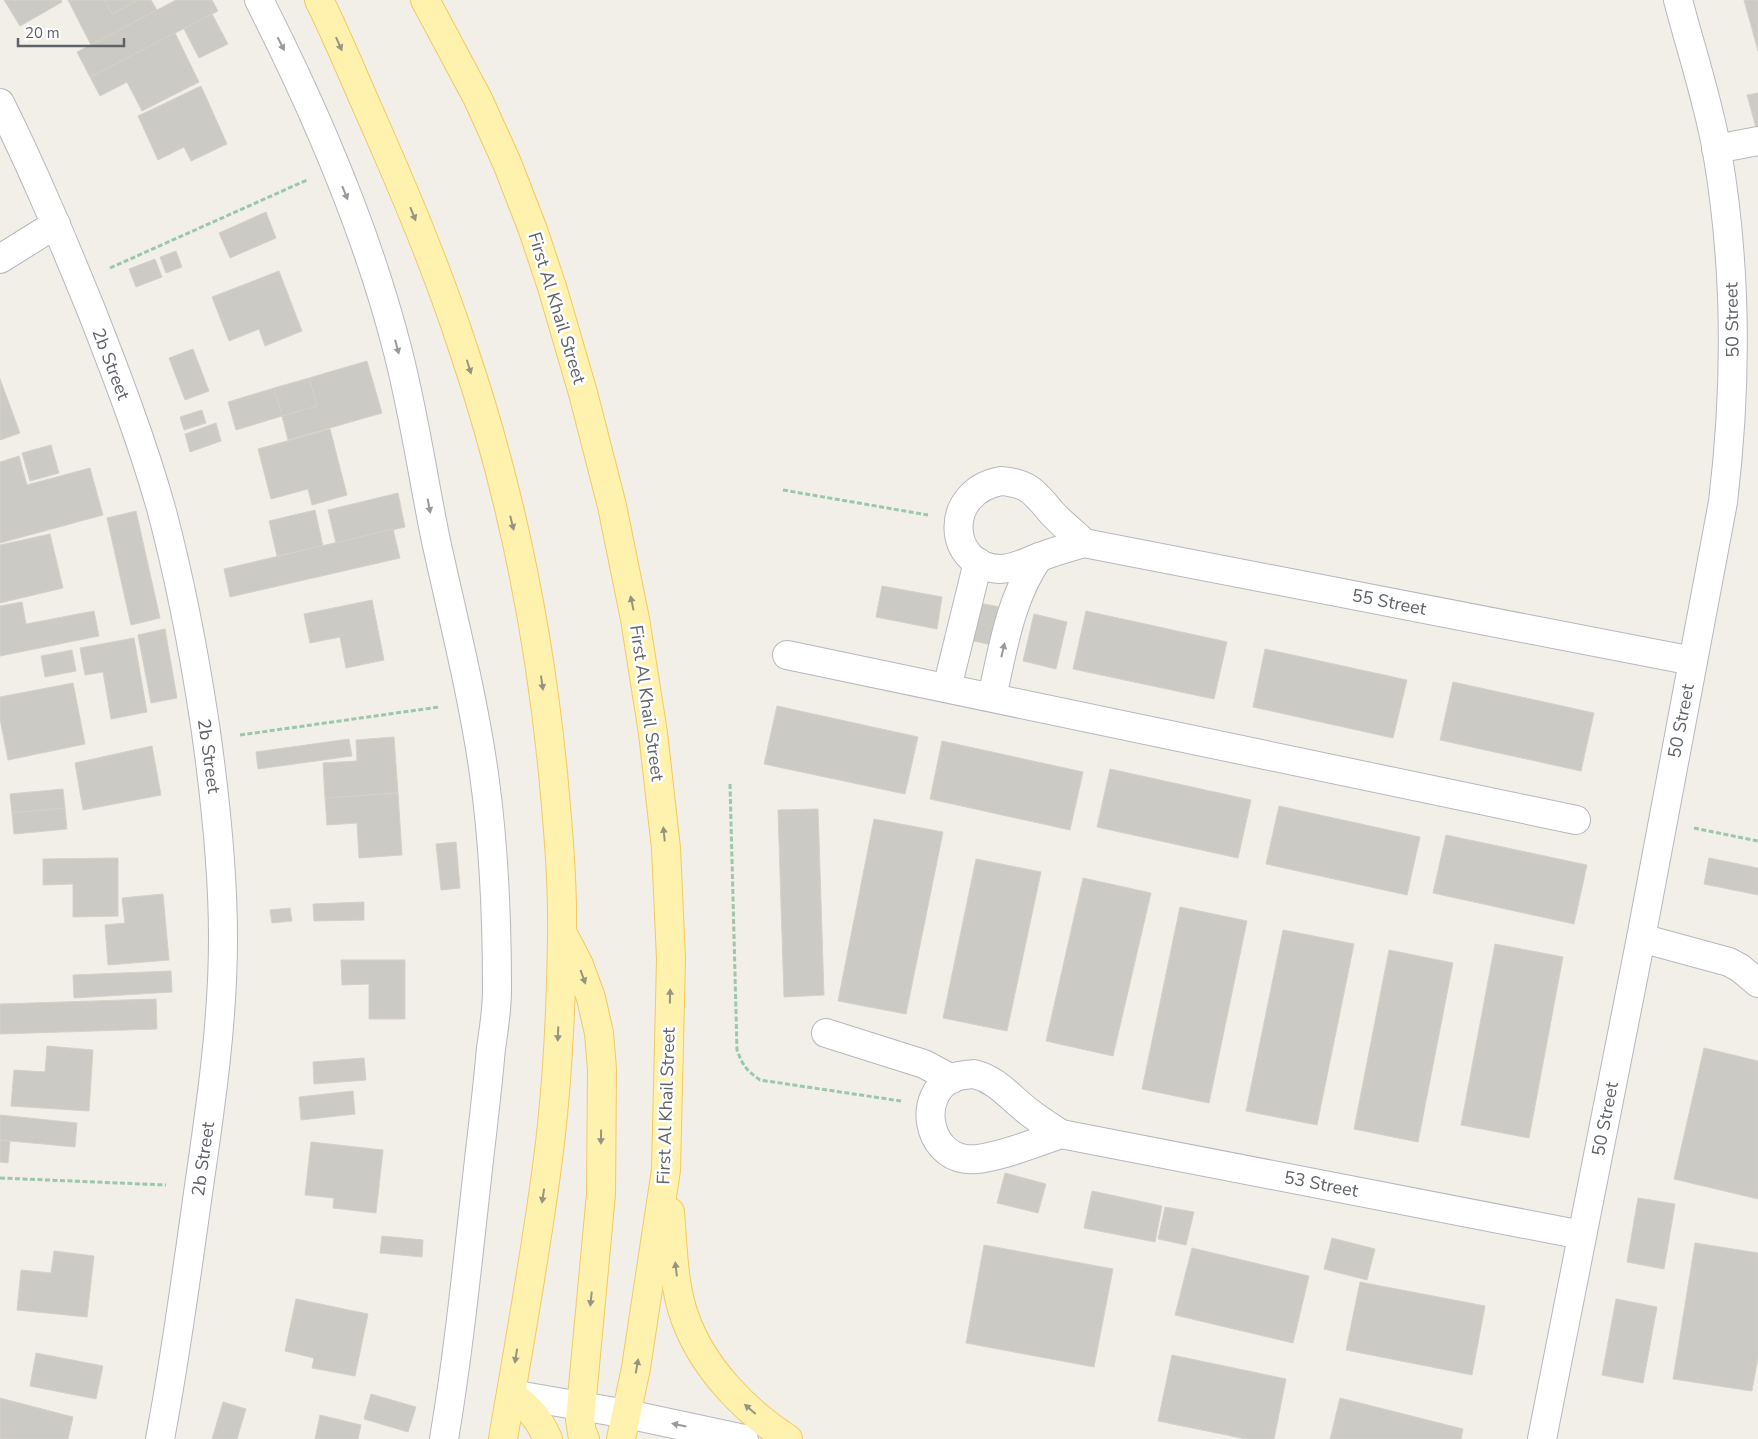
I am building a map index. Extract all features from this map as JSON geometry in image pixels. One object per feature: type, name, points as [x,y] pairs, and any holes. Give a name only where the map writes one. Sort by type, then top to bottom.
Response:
[{"type":"main road","points":[[319,0],[432,260],[465,353],[493,447],[517,542],[536,639],[549,736],[558,824],[562,933],[556,1088],[547,1174],[503,1439]]},
{"type":"main road","name":"First Al Khail Street","points":[[425,0],[478,100],[507,163],[533,230],[552,287],[583,393],[612,506],[629,591],[653,733],[666,848],[671,959],[666,1170],[636,1368],[624,1426]]},
{"type":"main road","points":[[562,933],[579,965],[591,998],[599,1033],[602,1069],[601,1194],[580,1419],[585,1439]]},
{"type":"main road","points":[[666,1170],[675,1267],[685,1318],[699,1346],[719,1378],[743,1403],[774,1430],[788,1439]]},
{"type":"main road","points":[[510,1394],[529,1407],[540,1422],[548,1439]]},
{"type":"street","points":[[259,0],[294,69],[369,252],[398,353],[432,521],[472,702],[484,775],[497,921],[498,995],[457,1350],[444,1439]]},
{"type":"street","name":"50 Street","points":[[1542,1439],[1641,938],[1723,502],[1730,446],[1733,328],[1725,204],[1716,148],[1678,0]]},
{"type":"street","name":"2b Street","points":[[0,103],[28,161],[80,281],[136,430],[160,506],[180,583],[195,662],[216,805],[222,871],[222,1000],[216,1062],[199,1187],[173,1368],[160,1439]]},
{"type":"street","points":[[1716,148],[1758,142]]},
{"type":"street","points":[[0,259],[56,224]]},
{"type":"street","points":[[1001,481],[1014,482],[1036,493],[1053,514],[1084,543],[1039,557],[1013,568],[989,567],[969,555],[962,544],[958,520],[968,498],[978,489],[1001,481]]},
{"type":"street","name":"55 Street","points":[[1084,543],[1693,661]]},
{"type":"street","points":[[992,697],[1016,601],[1026,578],[1039,557]]},
{"type":"street","points":[[947,688],[978,562]]},
{"type":"street","points":[[787,655],[1576,820]]},
{"type":"street","points":[[1641,938],[1729,962],[1740,968],[1758,983]]},
{"type":"street","points":[[826,1033],[924,1064],[952,1078]]},
{"type":"street","points":[[974,1074],[996,1083],[1029,1113],[1061,1134],[991,1156],[966,1159],[954,1156],[945,1150],[937,1140],[932,1130],[931,1106],[942,1086],[952,1078],[974,1074]]},
{"type":"street","name":"53 Street","points":[[1061,1134],[1582,1234]]},
{"type":"street","points":[[510,1394],[581,1406],[624,1426],[744,1439]]},
{"type":"path","points":[[80,281],[335,168]]},
{"type":"path","points":[[783,490],[958,520]]},
{"type":"path","points":[[207,740],[472,702]]},
{"type":"path","points":[[730,784],[737,1050],[742,1064],[748,1072],[760,1080],[931,1106]]},
{"type":"path","points":[[1662,821],[1758,841]]},
{"type":"path","points":[[0,1178],[199,1187]]},
{"type":"building","points":[[4,0],[61,0],[62,2],[20,26]]},
{"type":"building","points":[[68,0],[105,0],[112,14],[138,0],[151,0],[157,10],[91,45]]},
{"type":"building","points":[[105,0],[138,0],[112,14]]},
{"type":"building","points":[[176,0],[212,0],[218,11],[90,77],[77,52]]},
{"type":"building","points":[[1744,0],[1758,0],[1758,51]]},
{"type":"building","points":[[212,14],[228,44],[199,58],[184,29]]},
{"type":"building","points":[[175,33],[199,82],[142,111],[127,82],[100,96],[90,77]]},
{"type":"building","points":[[201,86],[227,144],[191,161],[184,147],[158,160],[138,116]]},
{"type":"building","points":[[1758,93],[1758,135],[1747,95]]},
{"type":"building","points":[[266,212],[276,238],[230,258],[219,233]]},
{"type":"building","points":[[176,251],[182,267],[166,273],[160,257]]},
{"type":"building","points":[[155,259],[162,277],[136,287],[129,269]]},
{"type":"building","points":[[279,271],[302,331],[265,346],[259,329],[229,341],[212,297]]},
{"type":"building","points":[[193,349],[209,391],[185,400],[169,358]]},
{"type":"building","points":[[367,361],[382,413],[288,440],[282,416],[317,406],[309,378]]},
{"type":"building","points":[[309,378],[317,406],[282,416],[274,388]]},
{"type":"building","points":[[0,379],[20,433],[0,440]]},
{"type":"building","points":[[274,388],[282,416],[236,430],[228,402]]},
{"type":"building","points":[[202,410],[206,423],[184,430],[180,417]]},
{"type":"building","points":[[216,423],[221,441],[190,452],[185,434]]},
{"type":"building","points":[[330,429],[347,495],[312,505],[308,489],[271,499],[258,449]]},
{"type":"building","points":[[51,445],[59,473],[30,481],[22,453]]},
{"type":"building","points":[[19,456],[27,485],[90,468],[103,515],[0,543],[0,462]]},
{"type":"building","points":[[398,493],[405,527],[336,543],[328,510]]},
{"type":"building","points":[[315,510],[323,546],[277,556],[269,521]]},
{"type":"building","points":[[136,511],[160,618],[131,625],[107,518]]},
{"type":"building","points":[[393,529],[400,558],[230,597],[224,569]]},
{"type":"building","points":[[50,534],[63,588],[0,603],[0,545]]},
{"type":"building","points":[[882,586],[942,597],[937,629],[876,617]]},
{"type":"building","points":[[372,600],[384,660],[346,668],[340,637],[310,643],[304,614]]},
{"type":"building","points":[[22,602],[26,624],[94,611],[99,636],[0,656],[0,606]]},
{"type":"building","points":[[979,603],[1000,607],[991,645],[970,640]]},
{"type":"building","points":[[1086,611],[1227,642],[1214,699],[1073,669]]},
{"type":"building","points":[[1034,614],[1067,622],[1056,669],[1023,661]]},
{"type":"building","points":[[165,629],[177,698],[151,703],[138,635]]},
{"type":"building","points":[[134,638],[147,712],[111,719],[103,672],[85,675],[80,648]]},
{"type":"building","points":[[1265,649],[1407,680],[1393,738],[1253,707]]},
{"type":"building","points":[[72,650],[76,671],[45,677],[41,656]]},
{"type":"building","points":[[1453,682],[1594,713],[1581,771],[1440,740]]},
{"type":"building","points":[[73,683],[85,744],[8,760],[0,719],[0,697]]},
{"type":"building","points":[[777,706],[918,737],[905,794],[764,764]]},
{"type":"building","points":[[394,737],[398,793],[325,798],[323,763],[357,761],[356,740]]},
{"type":"building","points":[[349,739],[352,756],[258,769],[256,752]]},
{"type":"building","points":[[942,741],[1083,772],[1070,830],[930,799]]},
{"type":"building","points":[[152,746],[161,795],[83,810],[75,763]]},
{"type":"building","points":[[1110,769],[1251,800],[1238,858],[1097,827]]},
{"type":"building","points":[[63,789],[65,808],[12,813],[10,794]]},
{"type":"building","points":[[398,793],[402,855],[359,858],[357,823],[327,825],[325,798]]},
{"type":"building","points":[[1279,806],[1420,837],[1407,895],[1266,864]]},
{"type":"building","points":[[65,808],[67,829],[14,834],[12,813]]},
{"type":"building","points":[[818,809],[824,995],[784,997],[778,810]]},
{"type":"building","points":[[874,819],[943,832],[906,1014],[838,1001]]},
{"type":"building","points":[[1446,835],[1587,865],[1574,924],[1433,893]]},
{"type":"building","points":[[456,842],[460,888],[441,890],[436,844]]},
{"type":"building","points":[[118,858],[118,916],[73,917],[73,884],[43,885],[43,859]]},
{"type":"building","points":[[1709,858],[1758,868],[1758,895],[1704,884]]},
{"type":"building","points":[[976,859],[1041,872],[1007,1031],[943,1018]]},
{"type":"building","points":[[1083,878],[1151,893],[1113,1056],[1046,1041]]},
{"type":"building","points":[[163,894],[169,960],[108,965],[105,925],[125,923],[122,898]]},
{"type":"building","points":[[364,902],[364,920],[314,921],[313,904]]},
{"type":"building","points":[[1180,907],[1247,921],[1209,1103],[1142,1089]]},
{"type":"building","points":[[290,908],[292,921],[272,923],[270,910]]},
{"type":"building","points":[[1283,930],[1354,944],[1317,1125],[1246,1111]]},
{"type":"building","points":[[1495,944],[1563,957],[1529,1138],[1461,1125]]},
{"type":"building","points":[[1389,950],[1453,963],[1418,1142],[1354,1129]]},
{"type":"building","points":[[341,960],[405,960],[405,1019],[369,1019],[369,984],[342,985]]},
{"type":"building","points":[[171,971],[172,992],[74,998],[73,975]]},
{"type":"building","points":[[156,999],[157,1029],[0,1034],[0,1004]]},
{"type":"building","points":[[47,1046],[93,1050],[89,1111],[11,1106],[14,1070],[45,1072]]},
{"type":"building","points":[[1704,1048],[1758,1061],[1758,1199],[1674,1179]]},
{"type":"building","points":[[364,1058],[366,1080],[314,1084],[313,1062]]},
{"type":"building","points":[[353,1091],[355,1114],[301,1120],[299,1097]]},
{"type":"building","points":[[0,1115],[77,1123],[75,1147],[0,1140]]},
{"type":"building","points":[[0,1140],[10,1141],[8,1163],[0,1162]]},
{"type":"building","points":[[311,1142],[383,1150],[376,1213],[333,1208],[334,1198],[305,1195]]},
{"type":"building","points":[[1005,1173],[1046,1184],[1038,1213],[997,1203]]},
{"type":"building","points":[[1092,1191],[1162,1206],[1155,1242],[1084,1228]]},
{"type":"building","points":[[1638,1198],[1675,1204],[1664,1269],[1627,1262]]},
{"type":"building","points":[[1165,1207],[1194,1212],[1186,1245],[1158,1239]]},
{"type":"building","points":[[382,1236],[423,1240],[422,1257],[380,1253]]},
{"type":"building","points":[[1332,1238],[1375,1249],[1367,1280],[1324,1269]]},
{"type":"building","points":[[1695,1243],[1758,1253],[1758,1357],[1752,1391],[1673,1379]]},
{"type":"building","points":[[984,1245],[1113,1269],[1094,1367],[966,1343]]},
{"type":"building","points":[[1192,1248],[1309,1276],[1293,1343],[1175,1315]]},
{"type":"building","points":[[54,1251],[94,1256],[87,1317],[17,1310],[21,1270],[51,1273]]},
{"type":"building","points":[[1360,1282],[1485,1306],[1472,1375],[1346,1350]]},
{"type":"building","points":[[296,1299],[368,1314],[355,1376],[312,1368],[314,1358],[285,1351]]},
{"type":"building","points":[[1616,1299],[1657,1307],[1643,1383],[1602,1375]]},
{"type":"building","points":[[36,1353],[103,1366],[96,1399],[30,1386]]},
{"type":"building","points":[[1172,1355],[1286,1379],[1274,1439],[1246,1439],[1158,1421]]},
{"type":"building","points":[[371,1394],[416,1407],[408,1432],[364,1419]]},
{"type":"building","points":[[0,1398],[73,1417],[68,1439],[0,1439]]},
{"type":"building","points":[[1340,1398],[1463,1429],[1461,1439],[1330,1439]]},
{"type":"building","points":[[223,1402],[246,1409],[237,1439],[212,1439]]},
{"type":"building","points":[[320,1415],[361,1425],[358,1439],[315,1439]]}]
